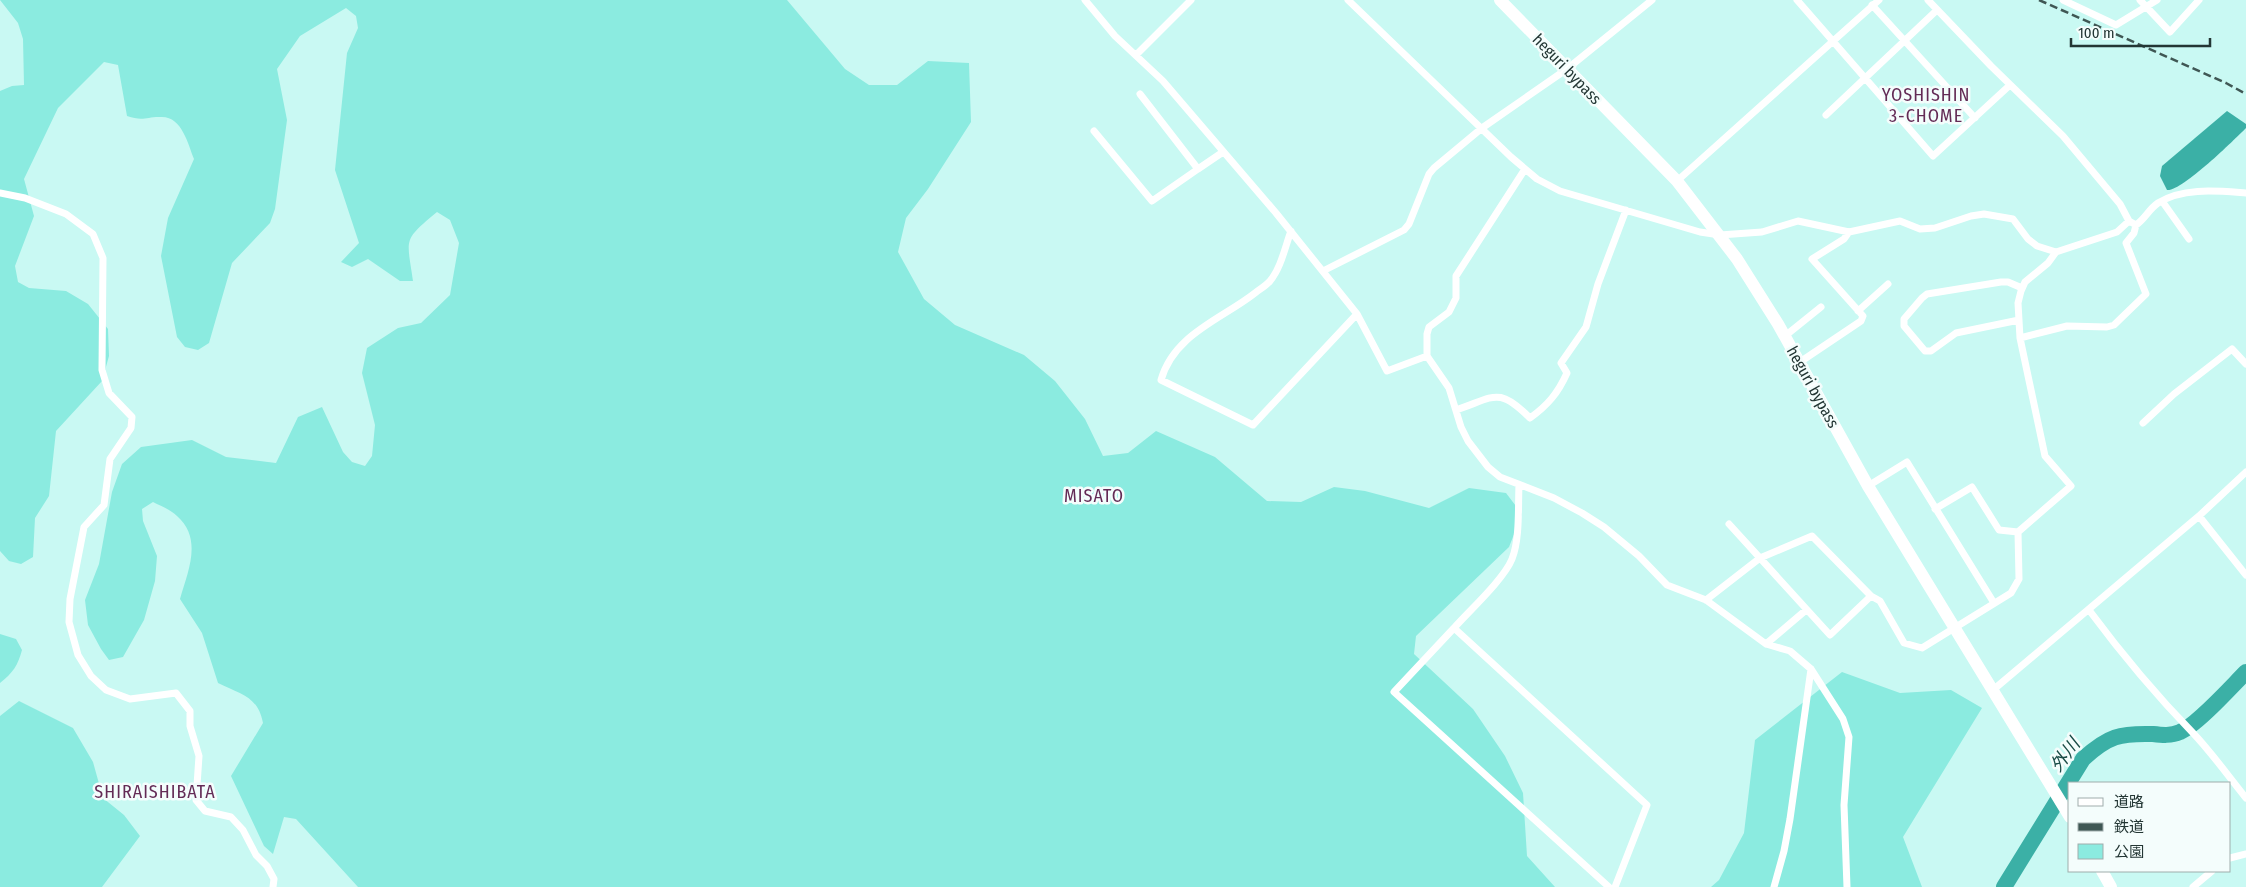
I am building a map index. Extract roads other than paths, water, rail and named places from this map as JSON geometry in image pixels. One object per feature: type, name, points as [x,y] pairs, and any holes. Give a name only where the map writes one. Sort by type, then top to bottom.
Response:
[{"type":"highway","name":"heguri bypass","points":[[1500,0],[1677,181],[1737,259],[1785,336],[1868,486],[2068,814]]},
{"type":"highway","points":[[2103,872],[2112,887]]},
{"type":"street","points":[[1085,0],[1115,36],[1163,81],[1291,231],[1357,314],[1387,371],[1427,356]]},
{"type":"street","points":[[1136,55],[1191,0]]},
{"type":"street","points":[[1348,0],[1537,179],[1560,192],[1584,200],[1626,210],[1700,232],[1720,235],[1762,232],[1798,221],[1849,232],[1900,221],[1920,230],[1935,228],[1970,216],[1984,214],[2013,219],[2037,246],[2056,252],[2117,232],[2169,197],[2204,191],[2246,193]]},
{"type":"street","points":[[1323,271],[1404,230],[1409,224],[1429,174],[1482,128],[1567,69],[1652,0]]},
{"type":"street","points":[[1797,0],[1933,156],[2010,85]]},
{"type":"street","points":[[1677,181],[1879,0]]},
{"type":"street","points":[[1928,0],[2010,85],[2063,136],[2120,204],[2132,223],[2134,233],[2126,243],[2146,294],[2114,325],[2107,327],[2067,326],[2020,338]]},
{"type":"street","points":[[2063,0],[2116,26],[2157,0]]},
{"type":"street","points":[[2140,0],[2170,32],[2199,0]]},
{"type":"street","points":[[1872,5],[1975,118]]},
{"type":"street","points":[[1826,114],[1936,10]]},
{"type":"street","points":[[1140,94],[1198,168]]},
{"type":"street","points":[[1094,131],[1152,201],[1223,152]]},
{"type":"street","points":[[1525,169],[1456,276],[1456,298],[1449,312],[1429,327],[1427,334],[1427,356],[1449,388],[1468,442],[1488,467],[1500,477],[1519,486],[1554,498],[1582,513],[1604,527],[1639,556],[1667,585],[1706,600],[1766,644],[1790,651],[1811,669],[1843,719],[1849,737],[1844,805],[1848,887]]},
{"type":"street","points":[[0,192],[25,198],[66,214],[92,234],[103,258],[102,370],[109,392],[132,418],[131,428],[110,459],[104,505],[84,527],[70,599],[69,622],[78,656],[91,676],[106,690],[130,699],[176,693],[190,711],[190,726],[199,756],[196,800],[205,811],[231,817],[243,830],[256,855],[268,866],[274,879],[273,887]]},
{"type":"street","points":[[2162,201],[2189,239]]},
{"type":"street","points":[[1456,410],[1496,397],[1505,396],[1530,418],[1549,404],[1568,373],[1561,363],[1586,327],[1598,284],[1626,210]]},
{"type":"street","points":[[1291,231],[1277,269],[1270,281],[1242,303],[1207,323],[1180,347],[1164,371],[1161,380],[1253,426],[1357,314]]},
{"type":"street","points":[[1800,362],[1861,321],[1863,316],[1812,259],[1844,239],[1849,232]]},
{"type":"street","points":[[1936,509],[1972,487],[1999,530],[2018,532],[2071,486],[2046,456],[2020,338],[2018,304],[2022,288],[2025,282],[2048,263],[2056,252]]},
{"type":"street","points":[[2019,320],[1956,333],[1931,351],[1924,351],[1904,326],[1904,319],[1922,298],[1928,294],[2001,282],[2008,282],[2022,288]]},
{"type":"street","points":[[1858,311],[1888,284]]},
{"type":"street","points":[[1785,336],[1821,307]]},
{"type":"street","points":[[2143,423],[2174,394],[2232,349],[2246,364]]},
{"type":"street","points":[[1868,486],[1907,462],[1994,602]]},
{"type":"street","points":[[1993,690],[2199,516],[2246,472]]},
{"type":"street","points":[[1519,486],[1515,550],[1512,561],[1454,628],[1394,692],[1609,887]]},
{"type":"street","points":[[2199,516],[2246,575]]},
{"type":"street","points":[[1729,524],[1830,635],[1871,596]]},
{"type":"street","points":[[1706,600],[1760,558],[1812,536],[1871,596],[1880,601],[1904,643],[1922,648],[2011,593],[2019,579],[2018,532]]},
{"type":"street","points":[[1766,644],[1806,610]]},
{"type":"street","points":[[2089,610],[2121,653],[2181,722],[2193,733],[2246,798]]},
{"type":"street","points":[[1454,628],[1647,805],[1615,887]]},
{"type":"street","points":[[1774,887],[1790,819],[1811,669]]},
{"type":"street","points":[[2231,858],[2246,854]]},
{"type":"street","points":[[2193,887],[2211,872]]},
{"type":"waterway","name":"外川","points":[[2069,782],[2083,759],[2100,745],[2115,737],[2132,734],[2166,735],[2180,732],[2187,728],[2223,696],[2246,672]]},
{"type":"waterway","name":"外川","points":[[2004,887],[2068,783]]},
{"type":"railway","points":[[2039,0],[2226,83],[2246,94]]},
{"type":"district","name":"YOSHISHIN 3-CHOME","points":[[1926,105]]},
{"type":"district","name":"MISATO","points":[[1094,496]]},
{"type":"district","name":"SHIRAISHIBATA","points":[[155,792]]}]
